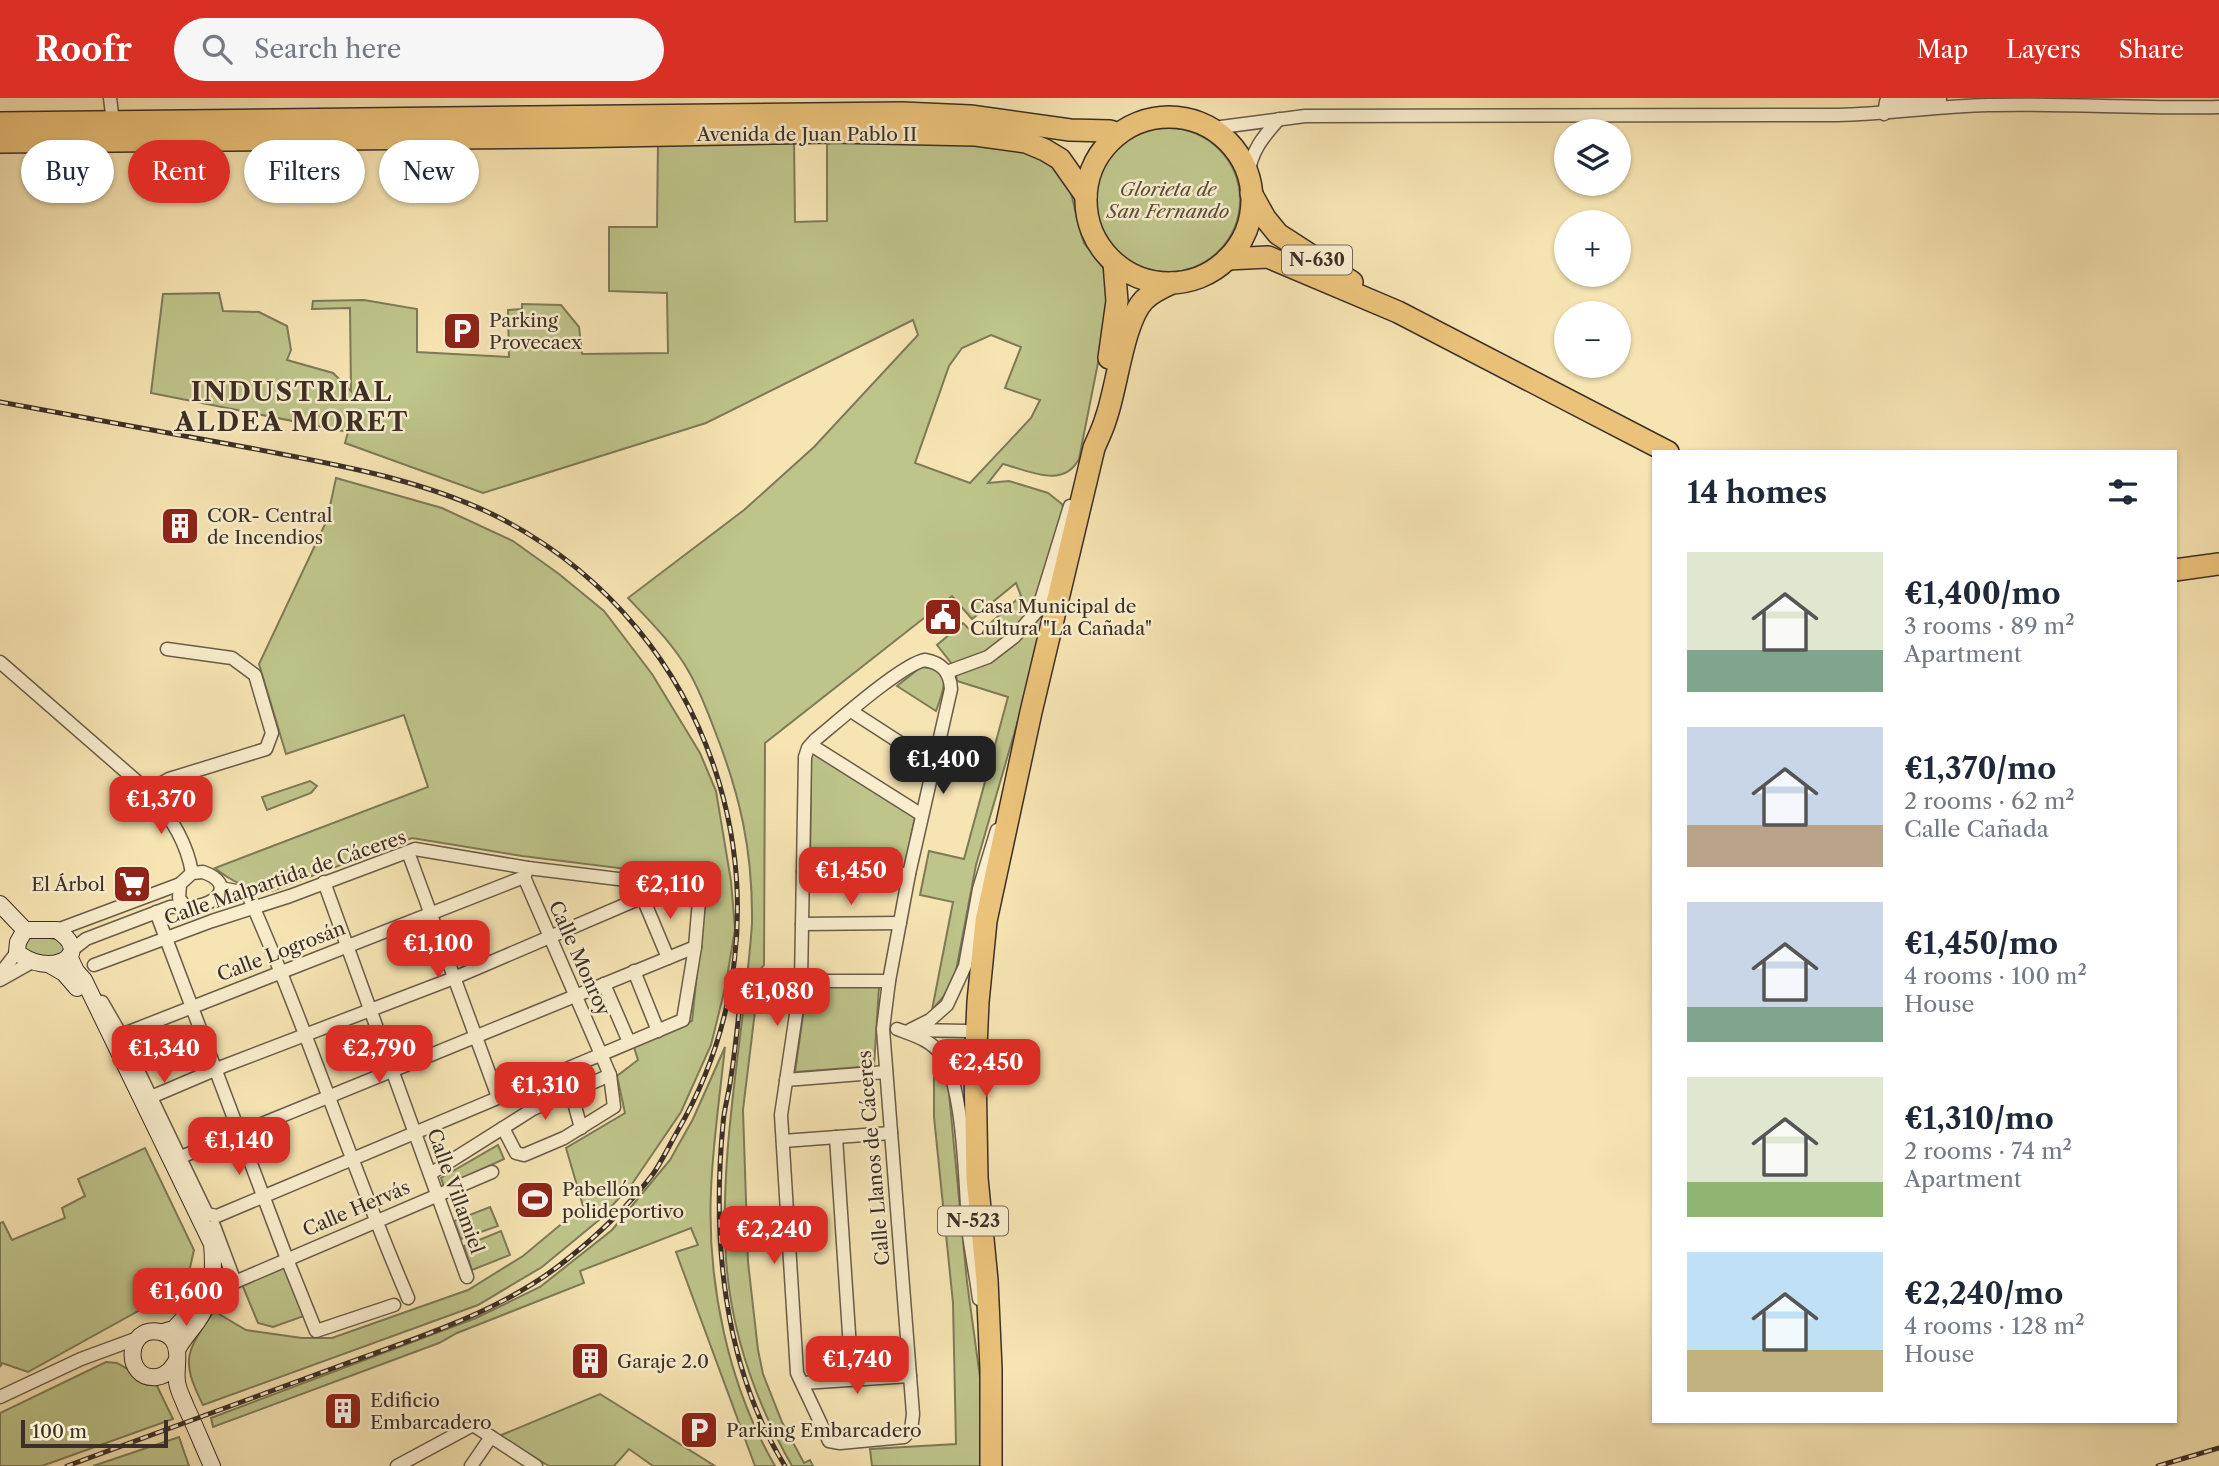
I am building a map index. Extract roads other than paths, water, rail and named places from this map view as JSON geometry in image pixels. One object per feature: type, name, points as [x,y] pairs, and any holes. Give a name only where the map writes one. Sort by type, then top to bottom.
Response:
[{"type":"highway","name":"Avenida de Juan Pablo II","points":[[0,123],[902,113],[970,116],[1118,134]]},
{"type":"highway","name":"N-630","points":[[1249,184],[1251,211],[1238,245],[1227,259],[1205,274],[1172,283],[1138,277],[1114,263],[1093,235],[1088,218],[1086,196],[1089,177],[1097,159],[1118,134],[1143,122],[1170,117],[1192,121],[1217,133],[1235,150],[1265,218],[1278,234],[1398,312]]},
{"type":"highway","name":"Avenida de Juan Pablo II","points":[[0,142],[550,138],[832,131],[976,135],[1026,142],[1045,150],[1060,159],[1086,196]]},
{"type":"highway","name":"N-630","points":[[1227,259],[1268,257],[1398,312],[1664,450]]},
{"type":"highway","points":[[1094,449],[1096,418],[1116,318],[1118,290],[1114,263]]},
{"type":"highway","points":[[1094,449],[1107,418],[1134,318],[1145,299],[1172,283]]},
{"type":"highway","name":"N-523","points":[[990,1466],[992,1409],[987,1280],[977,1178],[975,1069],[986,921],[1031,712],[1094,449]]},
{"type":"highway","points":[[2177,570],[2219,564]]},
{"type":"highway","name":"N-523","points":[[992,1409],[965,1119],[965,1031],[976,938],[992,852],[1031,712]]},
{"type":"main road","points":[[0,904],[25,930],[57,930],[70,941],[76,971],[84,981],[212,1244],[214,1265],[211,1290],[202,1314],[185,1334],[171,1370],[158,1377]]},
{"type":"main road","points":[[25,930],[18,942],[17,951],[32,962],[50,965],[64,973],[91,1007],[200,1230],[205,1268],[203,1289],[192,1311],[174,1329],[153,1331],[138,1338],[132,1347],[133,1363],[144,1374],[158,1377],[168,1386],[203,1466]]},
{"type":"main road","points":[[50,965],[62,962],[71,953]]},
{"type":"main road","points":[[163,1332],[174,1342],[177,1383],[212,1466]]},
{"type":"street","points":[[110,98],[113,122]]},
{"type":"street","points":[[1884,114],[1886,102],[1940,101],[1940,98]]},
{"type":"street","points":[[1217,133],[1221,127],[1305,116],[1884,114],[1988,105],[2215,104]]},
{"type":"street","points":[[1249,184],[1250,162],[1258,143],[1279,119]]},
{"type":"street","points":[[910,1376],[803,1383],[797,1373],[781,1115],[802,981],[805,757],[811,745],[917,661],[934,662],[947,672],[988,657],[1014,637],[1038,610],[1096,418]]},
{"type":"street","points":[[148,791],[169,779],[265,749],[271,742],[272,733],[255,676],[232,658],[167,649]]},
{"type":"street","points":[[0,662],[148,791],[173,822],[190,859],[192,873]]},
{"type":"street","name":"Calle Llanos de Cáceres","points":[[803,1383],[829,1441],[840,1443],[904,1437],[911,1430],[910,1376],[886,1072],[890,1029],[889,981],[909,874],[951,689],[947,672]]},
{"type":"street","points":[[851,711],[933,764]]},
{"type":"street","points":[[811,745],[922,815]]},
{"type":"street","points":[[910,1030],[930,1020],[947,1005],[965,966],[978,889],[1003,813]]},
{"type":"street","name":"Calle Malpartida de Cáceres","points":[[93,965],[415,849],[526,873],[700,889],[695,947]]},
{"type":"street","points":[[408,852],[498,1097]]},
{"type":"street","points":[[203,872],[215,876],[221,888],[217,897],[196,908],[185,906],[179,898],[180,884],[192,873],[203,872]]},
{"type":"street","points":[[803,872],[909,874]]},
{"type":"street","name":"Calle Logrosán","points":[[121,1035],[432,914],[526,873]]},
{"type":"street","name":"Calle Monroy","points":[[526,873],[550,937],[610,1075]]},
{"type":"street","name":"Calle Villamiel","points":[[324,882],[467,1277]]},
{"type":"street","points":[[151,1097],[454,978],[550,937],[642,896],[648,883]]},
{"type":"street","name":"Calle Malpartida de Cáceres","points":[[57,930],[180,884]]},
{"type":"street","points":[[221,888],[241,892],[249,897],[408,1297]]},
{"type":"street","points":[[642,896],[668,958]]},
{"type":"street","name":"Calle Malpartida de Cáceres","points":[[71,953],[86,939],[170,907],[185,906]]},
{"type":"street","points":[[156,912],[316,1331],[394,1306]]},
{"type":"street","points":[[890,1029],[965,1031],[971,1026],[978,953],[986,921]]},
{"type":"street","points":[[802,924],[900,923]]},
{"type":"street","points":[[181,1157],[695,947]]},
{"type":"street","points":[[84,981],[99,995],[121,1035],[211,1220],[683,1020],[695,947]]},
{"type":"street","points":[[0,974],[17,951]]},
{"type":"street","points":[[0,980],[32,962]]},
{"type":"street","points":[[634,971],[658,1031]]},
{"type":"street","points":[[802,981],[889,981]]},
{"type":"street","points":[[604,984],[629,1042]]},
{"type":"street","points":[[890,1029],[917,1036],[933,1046],[943,1056],[953,1081],[970,1236],[984,1331]]},
{"type":"street","points":[[965,1031],[969,1038],[970,1106],[977,1178]]},
{"type":"street","points":[[786,1080],[886,1072]]},
{"type":"street","points":[[430,1174],[533,1109],[610,1075],[614,1107],[564,1138],[524,1155],[516,1153],[503,1128]]},
{"type":"street","points":[[571,1092],[581,1128]]},
{"type":"street","points":[[783,1141],[891,1133]]},
{"type":"street","points":[[836,1137],[852,1379]]},
{"type":"street","name":"Calle Hervás","points":[[211,1220],[235,1282],[492,1172]]},
{"type":"street","points":[[0,1397],[81,1359],[138,1338]]},
{"type":"street","points":[[0,1405],[102,1357],[116,1354],[133,1363]]},
{"type":"street","points":[[397,1466],[473,1425],[536,1466]]},
{"type":"street","points":[[471,1466],[491,1437]]},
{"type":"railway","points":[[0,402],[343,466],[405,482],[465,502],[494,515],[573,565],[637,629],[686,702],[719,784],[736,870],[735,959],[715,1047],[677,1132],[656,1169],[592,1239],[545,1276],[518,1293],[461,1320],[67,1466]]},
{"type":"railway","points":[[742,981],[723,1124],[719,1212],[721,1256],[735,1344],[748,1387],[764,1427],[785,1466]]},
{"type":"railway","points":[[2158,1466],[2219,1448]]},
{"type":"place","name":"Parking Provecaex","points":[[462,331]]},
{"type":"place","name":"COR- Central de Incendios","points":[[180,526]]},
{"type":"place","name":"Casa Municipal de Cultura \"La Cañada\"","points":[[943,617]]},
{"type":"place","name":"El Árbol","points":[[132,884]]},
{"type":"place","name":"Pabellón polideportivo","points":[[535,1200]]},
{"type":"place","name":"Garaje 2.0","points":[[590,1361]]},
{"type":"place","name":"Edificio Embarcadero","points":[[343,1411]]},
{"type":"place","name":"Parking Embarcadero","points":[[699,1430]]},
{"type":"district","name":"INDUSTRIAL ALDEA MORET","points":[[292,407]]},
{"type":"park label","name":"Glorieta de San Fernando","points":[[1168,200]]}]
